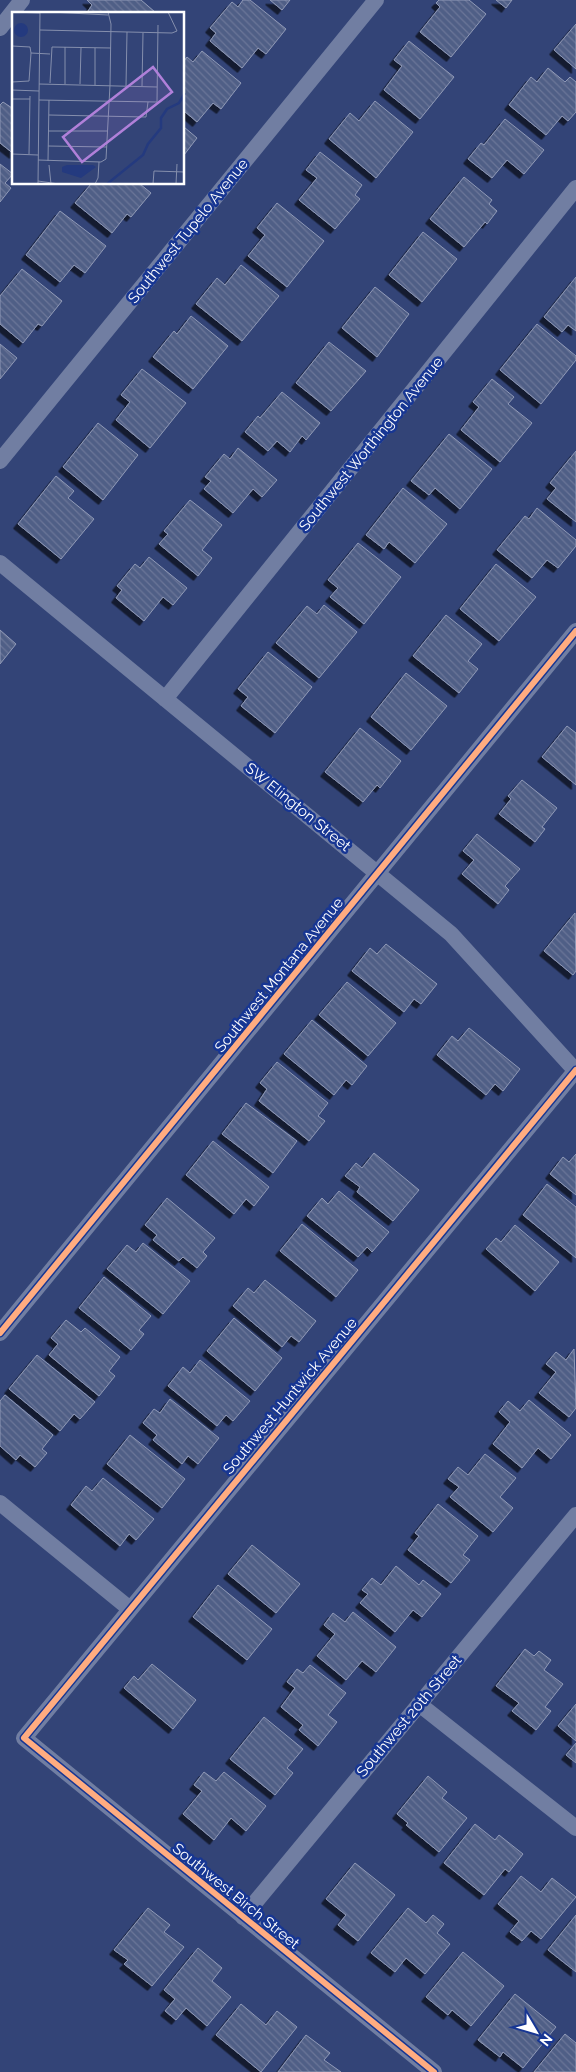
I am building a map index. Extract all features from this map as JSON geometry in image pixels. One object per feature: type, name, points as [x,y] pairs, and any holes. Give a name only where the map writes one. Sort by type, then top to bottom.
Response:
[{"type":"street","points":[[13,12],[22,0]]},
{"type":"street","name":"Southwest Tupelo Avenue","points":[[0,461],[376,0]]},
{"type":"street","points":[[0,28],[12,13]]},
{"type":"street","name":"Southwest Worthington Avenue","points":[[165,699],[576,188]]},
{"type":"street","name":"SW Elington Street","points":[[0,563],[451,934],[576,1071]]},
{"type":"street","name":"Southwest Montana Avenue","points":[[0,1333],[576,631]]},
{"type":"street","name":"Southwest Huntwick Avenue","points":[[24,1738],[576,1071]]},
{"type":"street","points":[[0,1503],[130,1609]]},
{"type":"street","name":"Southwest 20th Street","points":[[243,1918],[576,1515]]},
{"type":"street","points":[[419,1704],[576,1828]]},
{"type":"street","name":"Southwest Birch Street","points":[[24,1738],[434,2072]]},
{"type":"building","points":[[87,0],[141,0],[155,12],[87,12],[92,5]]},
{"type":"building","points":[[243,0],[250,0],[286,29],[266,54],[258,48],[242,68],[210,41],[216,33],[210,28],[232,2],[238,7]]},
{"type":"building","points":[[270,0],[290,0],[282,10]]},
{"type":"building","points":[[439,0],[469,0],[486,14],[451,57],[420,32],[440,7],[436,3]]},
{"type":"building","points":[[496,0],[512,0],[506,8]]},
{"type":"building","points":[[576,24],[576,69],[554,50]]},
{"type":"building","points":[[409,41],[454,77],[420,119],[384,90],[402,66],[394,60]]},
{"type":"building","points":[[202,51],[241,83],[221,109],[213,103],[197,122],[185,112],[185,60],[187,57],[193,62]]},
{"type":"building","points":[[548,68],[565,82],[570,77],[576,82],[576,112],[568,121],[562,116],[546,135],[509,105],[531,77],[537,82]]},
{"type":"building","points":[[375,101],[413,132],[376,178],[329,139],[350,113],[359,121]]},
{"type":"building","points":[[3,102],[12,108],[12,152],[0,143],[0,105]]},
{"type":"building","points":[[505,119],[544,150],[524,174],[507,160],[492,178],[468,159],[481,143],[484,145]]},
{"type":"building","points":[[185,128],[197,138],[185,154]]},
{"type":"building","points":[[320,152],[362,185],[355,195],[360,199],[335,229],[299,200],[317,178],[306,170]]},
{"type":"building","points":[[0,164],[12,175],[5,183],[11,188],[0,202]]},
{"type":"building","points":[[464,177],[492,200],[489,204],[497,211],[464,247],[430,219]]},
{"type":"building","points":[[90,185],[141,185],[151,193],[131,217],[127,214],[112,233],[75,203]]},
{"type":"building","points":[[277,203],[324,241],[287,287],[248,256],[265,235],[257,228]]},
{"type":"building","points":[[60,211],[106,246],[85,273],[74,265],[60,282],[26,255]]},
{"type":"building","points":[[423,232],[457,259],[422,302],[389,275]]},
{"type":"building","points":[[241,265],[279,296],[242,341],[196,304],[217,278],[225,285]]},
{"type":"building","points":[[22,269],[62,301],[42,326],[38,324],[23,343],[0,324],[0,296]]},
{"type":"building","points":[[576,277],[576,331],[568,325],[562,332],[544,317]]},
{"type":"building","points":[[375,287],[409,314],[377,357],[342,328]]},
{"type":"building","points":[[191,316],[228,346],[193,389],[153,357],[174,331],[177,334]]},
{"type":"building","points":[[537,324],[576,356],[576,360],[541,404],[500,370]]},
{"type":"building","points":[[329,342],[366,371],[331,411],[296,383]]},
{"type":"building","points":[[0,344],[17,358],[0,379]]},
{"type":"building","points":[[142,369],[186,403],[150,448],[116,420],[130,402],[121,395]]},
{"type":"building","points":[[492,379],[514,397],[508,404],[532,423],[500,462],[461,430],[479,407],[473,402]]},
{"type":"building","points":[[282,392],[320,423],[306,440],[302,436],[290,452],[277,441],[268,451],[245,432],[258,416],[260,418]]},
{"type":"building","points":[[98,423],[138,455],[103,500],[63,467]]},
{"type":"building","points":[[449,434],[492,469],[460,509],[435,488],[429,495],[411,481]]},
{"type":"building","points":[[238,448],[277,480],[262,497],[253,489],[233,513],[204,489],[211,481],[205,477],[224,454],[230,459]]},
{"type":"building","points":[[576,451],[576,522],[547,499],[556,488],[550,483]]},
{"type":"building","points":[[56,476],[74,491],[68,498],[94,519],[61,559],[18,524]]},
{"type":"building","points":[[403,488],[447,524],[415,563],[389,542],[384,549],[366,535]]},
{"type":"building","points":[[190,500],[222,525],[202,550],[212,558],[198,576],[159,544],[168,534],[164,531]]},
{"type":"building","points":[[537,508],[576,540],[576,546],[558,568],[547,560],[532,578],[497,550],[525,516],[529,519]]},
{"type":"building","points":[[358,543],[401,577],[364,624],[330,597],[338,588],[328,580]]},
{"type":"building","points":[[149,557],[187,588],[173,605],[163,597],[144,621],[116,598],[122,590],[117,586],[135,564],[140,568]]},
{"type":"building","points":[[496,564],[536,597],[499,641],[460,609]]},
{"type":"building","points":[[324,605],[357,632],[319,678],[276,643],[307,606],[317,614]]},
{"type":"building","points":[[446,615],[482,644],[468,661],[478,669],[459,693],[413,656]]},
{"type":"building","points":[[0,630],[16,644],[0,664]]},
{"type":"building","points":[[268,652],[312,687],[275,733],[241,706],[248,697],[238,689]]},
{"type":"building","points":[[406,673],[447,706],[411,750],[371,717]]},
{"type":"building","points":[[567,726],[576,733],[576,785],[542,757]]},
{"type":"building","points":[[360,728],[401,761],[380,788],[377,785],[363,802],[325,772]]},
{"type":"building","points":[[522,780],[557,808],[542,827],[545,829],[535,842],[499,814],[511,799],[508,796]]},
{"type":"building","points":[[477,834],[520,869],[505,886],[509,890],[498,904],[462,874],[474,860],[463,851]]},
{"type":"building","points":[[575,913],[576,971],[573,975],[544,951]]},
{"type":"building","points":[[386,944],[437,984],[421,1004],[414,999],[404,1012],[352,971],[370,948],[377,954]]},
{"type":"building","points":[[347,982],[396,1023],[368,1056],[319,1015]]},
{"type":"building","points":[[312,1020],[367,1066],[352,1085],[346,1080],[334,1095],[284,1054]]},
{"type":"building","points":[[469,1028],[520,1069],[503,1091],[495,1084],[486,1095],[437,1055],[452,1036],[458,1041]]},
{"type":"building","points":[[277,1062],[328,1103],[318,1116],[325,1121],[309,1141],[259,1101],[267,1089],[260,1083]]},
{"type":"building","points":[[246,1103],[297,1141],[273,1173],[222,1134]]},
{"type":"building","points":[[213,1141],[269,1187],[254,1206],[246,1199],[234,1214],[186,1175]]},
{"type":"building","points":[[374,1153],[419,1190],[393,1221],[357,1192],[360,1187],[345,1176],[356,1163],[362,1168]]},
{"type":"building","points":[[576,1154],[576,1195],[550,1174],[563,1157],[569,1162]]},
{"type":"building","points":[[547,1184],[576,1207],[576,1258],[523,1215]]},
{"type":"building","points":[[339,1191],[389,1232],[372,1252],[367,1247],[358,1257],[307,1216],[322,1198],[328,1204]]},
{"type":"building","points":[[167,1198],[215,1238],[203,1252],[207,1256],[197,1268],[183,1257],[179,1261],[153,1240],[157,1235],[145,1225]]},
{"type":"building","points":[[302,1224],[358,1270],[336,1297],[280,1251]]},
{"type":"building","points":[[515,1225],[559,1262],[535,1291],[486,1249],[496,1238],[501,1242]]},
{"type":"building","points":[[143,1243],[190,1281],[163,1314],[107,1269],[127,1245],[136,1252]]},
{"type":"building","points":[[104,1277],[151,1316],[139,1330],[144,1334],[131,1350],[79,1308]]},
{"type":"building","points":[[265,1280],[316,1321],[299,1342],[291,1336],[282,1347],[233,1306],[248,1288],[254,1293]]},
{"type":"building","points":[[234,1318],[282,1358],[255,1391],[207,1351]]},
{"type":"building","points":[[66,1320],[81,1332],[85,1328],[120,1357],[109,1371],[115,1376],[99,1396],[49,1355],[58,1344],[51,1338]]},
{"type":"building","points":[[574,1349],[576,1408],[569,1417],[539,1393],[556,1372],[546,1364],[556,1352],[566,1360]]},
{"type":"building","points":[[37,1355],[95,1402],[80,1419],[74,1414],[60,1431],[9,1389]]},
{"type":"building","points":[[200,1360],[250,1401],[233,1421],[226,1415],[217,1426],[168,1386],[183,1367],[190,1373]]},
{"type":"building","points":[[5,1395],[53,1435],[42,1449],[47,1453],[35,1467],[20,1455],[16,1460],[0,1446],[0,1401]]},
{"type":"building","points":[[170,1399],[219,1438],[198,1464],[188,1456],[182,1464],[153,1440],[157,1435],[143,1423],[154,1409],[160,1413]]},
{"type":"building","points":[[529,1400],[571,1435],[551,1459],[538,1448],[522,1468],[493,1444],[510,1422],[499,1412],[508,1401],[520,1411]]},
{"type":"building","points":[[130,1435],[185,1479],[162,1508],[107,1464]]},
{"type":"building","points":[[485,1454],[516,1478],[500,1497],[513,1508],[493,1532],[450,1497],[459,1487],[448,1479],[458,1467],[468,1475]]},
{"type":"building","points":[[103,1478],[154,1519],[136,1540],[129,1534],[120,1546],[71,1505],[86,1486],[92,1491]]},
{"type":"building","points":[[438,1504],[478,1536],[463,1555],[470,1560],[451,1583],[408,1550],[419,1536],[415,1533]]},
{"type":"building","points":[[252,1545],[300,1584],[276,1613],[228,1574]]},
{"type":"building","points":[[396,1566],[419,1585],[423,1580],[441,1594],[422,1617],[413,1610],[395,1632],[360,1603],[368,1594],[362,1590],[372,1578],[381,1585]]},
{"type":"building","points":[[218,1585],[272,1629],[247,1660],[193,1617]]},
{"type":"building","points":[[353,1612],[396,1647],[376,1672],[362,1661],[346,1680],[317,1656],[335,1634],[324,1625],[333,1613],[345,1622]]},
{"type":"building","points":[[525,1649],[534,1656],[539,1651],[551,1660],[544,1670],[563,1684],[545,1707],[551,1711],[536,1730],[512,1711],[519,1703],[496,1686]]},
{"type":"building","points":[[152,1664],[196,1700],[173,1729],[124,1688],[134,1676],[138,1680]]},
{"type":"building","points":[[310,1665],[346,1693],[328,1715],[337,1722],[318,1746],[299,1730],[303,1725],[281,1707],[295,1688],[287,1682],[297,1669],[303,1673]]},
{"type":"building","points":[[576,1704],[576,1741],[558,1726]]},
{"type":"building","points":[[264,1717],[303,1749],[287,1768],[293,1773],[275,1795],[230,1759]]},
{"type":"building","points":[[576,1743],[576,1763],[566,1755]]},
{"type":"building","points":[[204,1772],[216,1781],[224,1772],[266,1806],[246,1831],[231,1818],[214,1840],[183,1814],[202,1791],[194,1785]]},
{"type":"building","points":[[428,1776],[447,1792],[442,1798],[467,1818],[439,1852],[406,1825],[408,1823],[397,1814]]},
{"type":"building","points":[[475,1824],[495,1840],[499,1835],[523,1854],[509,1872],[505,1869],[484,1895],[444,1863]]},
{"type":"building","points":[[355,1863],[395,1895],[358,1941],[338,1925],[346,1915],[326,1899]]},
{"type":"building","points":[[521,1876],[541,1892],[552,1878],[576,1897],[541,1939],[531,1931],[522,1941],[510,1932],[519,1921],[498,1904]]},
{"type":"building","points":[[148,1908],[170,1925],[164,1932],[184,1947],[152,1986],[124,1964],[128,1960],[114,1950]]},
{"type":"building","points":[[408,1908],[426,1923],[433,1915],[444,1924],[437,1933],[450,1944],[425,1974],[406,1958],[395,1972],[371,1953]]},
{"type":"building","points":[[576,1915],[576,1972],[548,1950]]},
{"type":"building","points":[[198,1948],[222,1968],[212,1981],[231,1997],[207,2026],[186,2008],[176,2020],[165,2011],[175,1999],[164,1990]]},
{"type":"building","points":[[463,1952],[504,1986],[471,2026],[452,2010],[448,2015],[426,1997]]},
{"type":"building","points":[[515,1994],[556,2027],[523,2068],[503,2052],[500,2057],[478,2040]]},
{"type":"building","points":[[241,2004],[266,2025],[277,2011],[297,2027],[261,2072],[216,2035]]},
{"type":"building","points":[[565,2034],[576,2043],[576,2072],[534,2072]]},
{"type":"building","points":[[306,2035],[330,2053],[324,2060],[341,2072],[278,2072]]},
{"type":"cycle path","points":[[0,1333],[576,631]]},
{"type":"cycle path","points":[[434,2072],[24,1738],[576,1070]]}]
